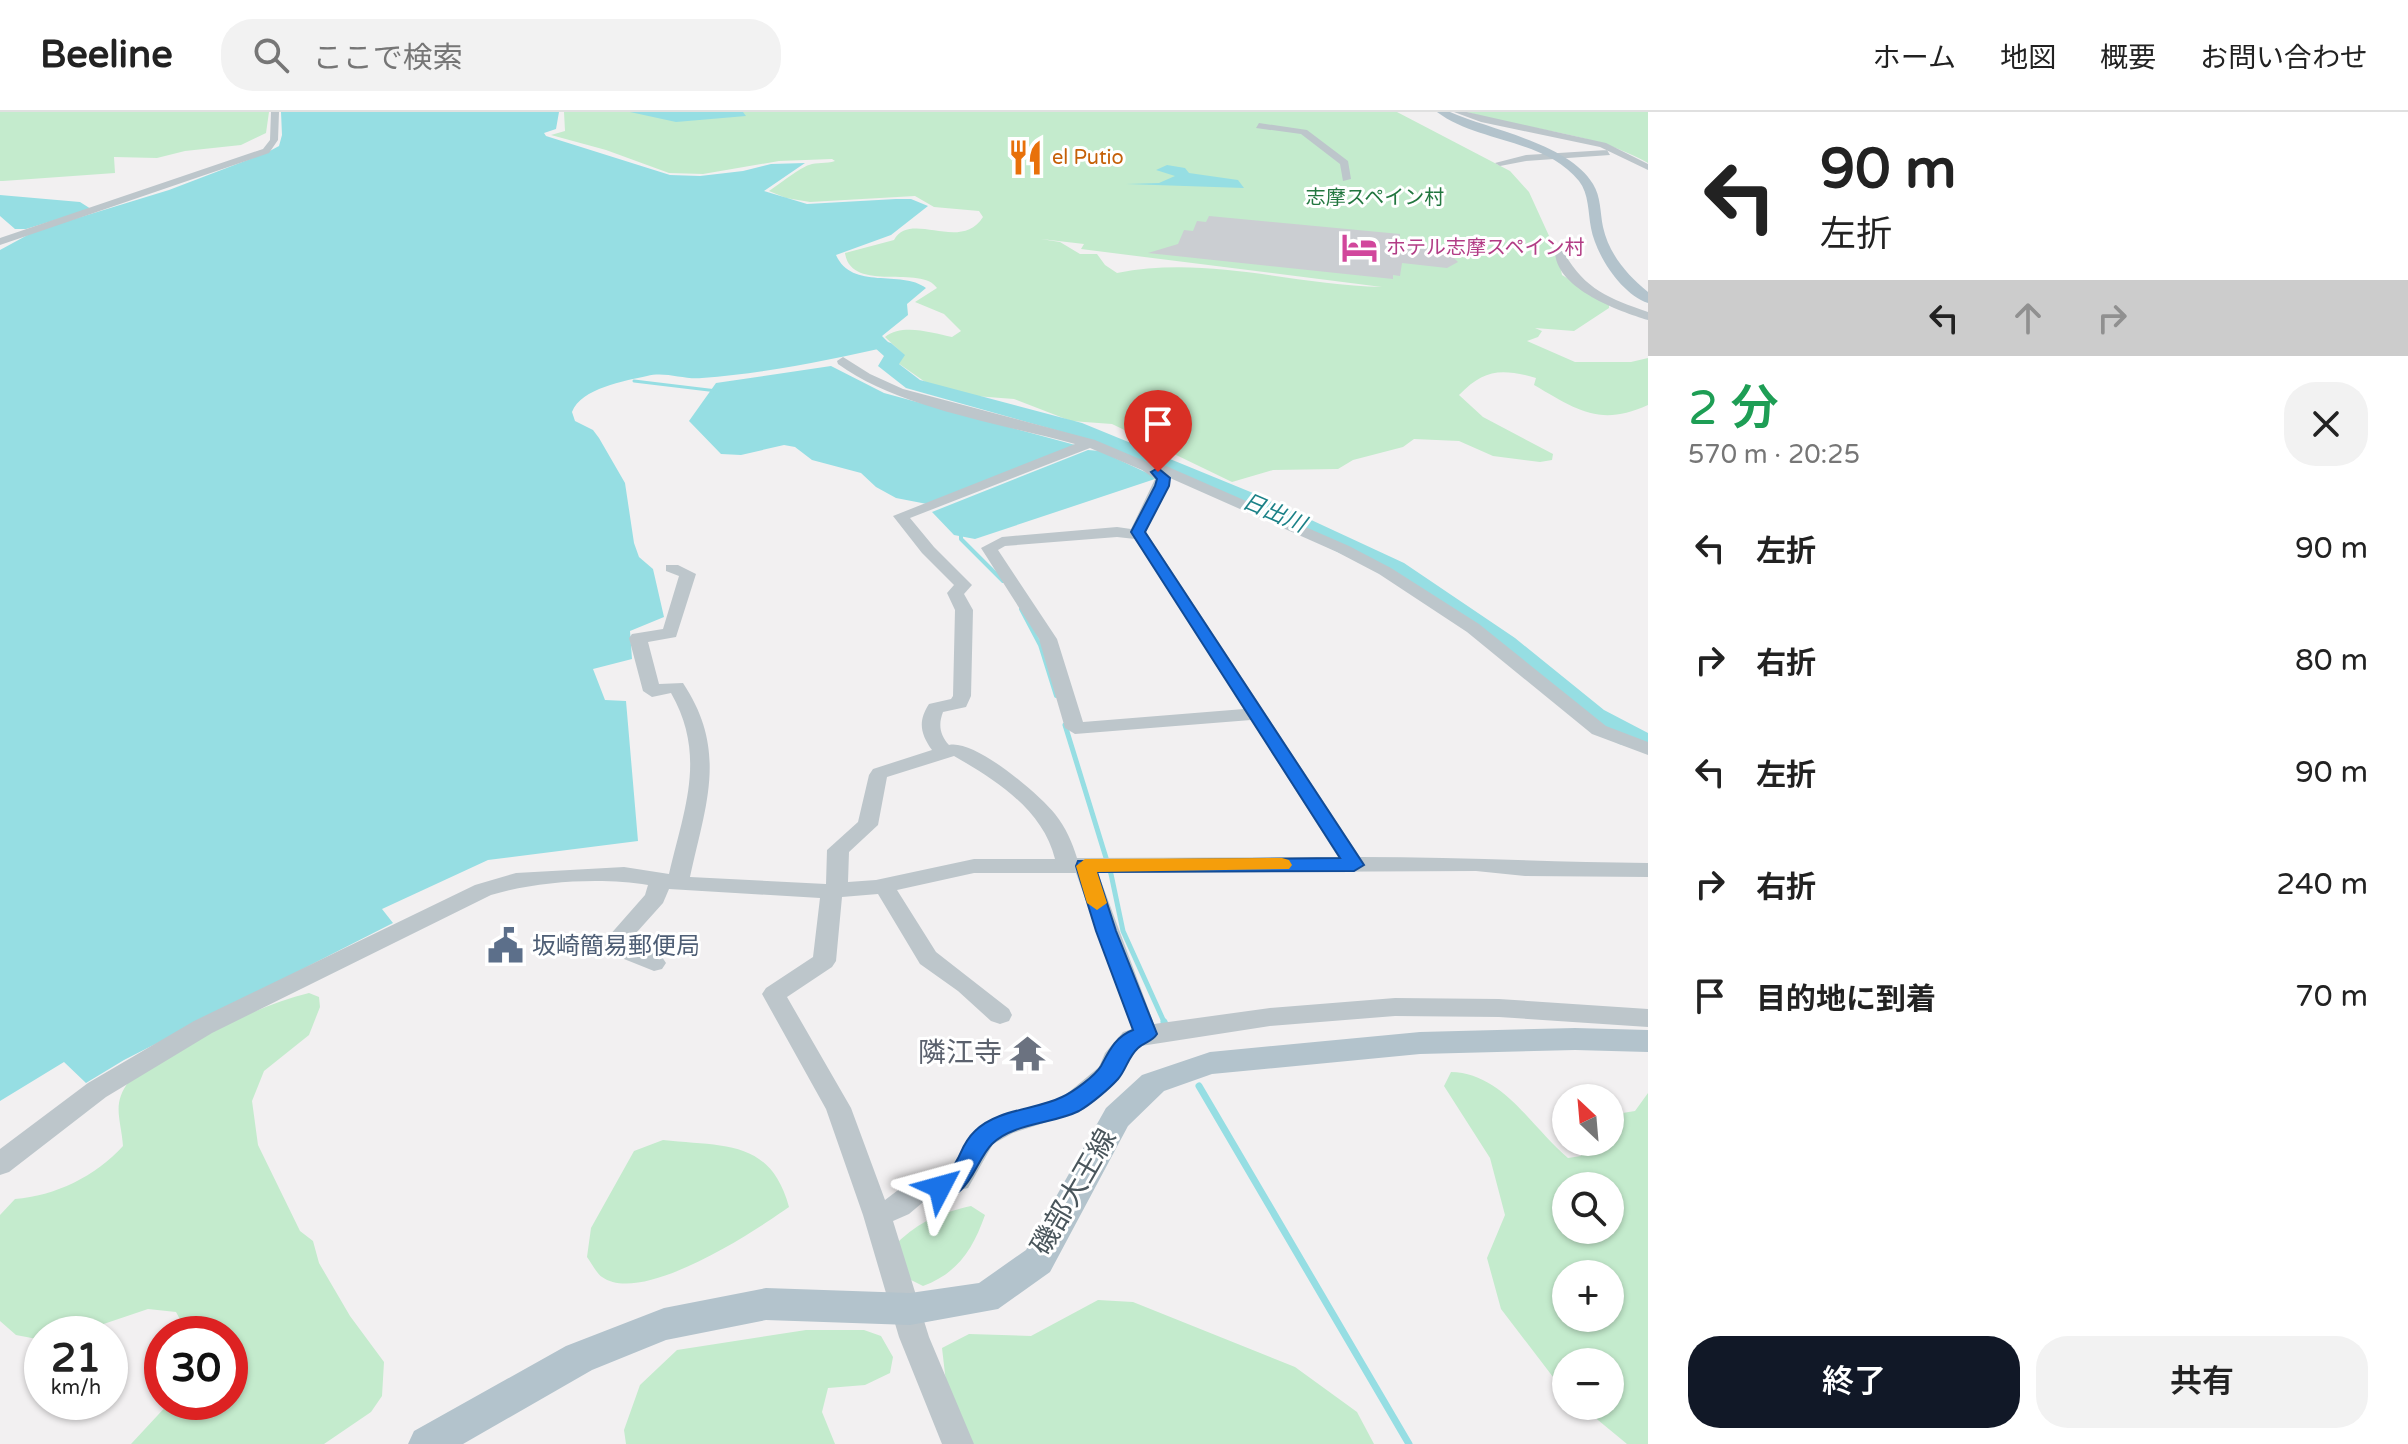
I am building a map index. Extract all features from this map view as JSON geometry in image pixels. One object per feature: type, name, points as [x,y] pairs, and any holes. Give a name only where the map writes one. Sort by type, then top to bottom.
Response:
[{"type":"main road","points":[[1442,112],[1568,166],[1591,189],[1605,251],[1637,291],[1648,299]]},
{"type":"main road","name":"磯部大王線","points":[[427,1444],[579,1358],[664,1324],[766,1304],[910,1309],[986,1298],[1038,1261],[1117,1117],[1153,1083],[1210,1063],[1420,1043],[1575,1039],[1648,1041]]},
{"type":"street","points":[[0,242],[266,151],[274,140],[275,112]]},
{"type":"street","points":[[1458,112],[1489,122],[1595,142],[1633,156],[1648,170]]},
{"type":"street","points":[[1259,126],[1284,128],[1309,135],[1345,163],[1346,179]]},
{"type":"street","points":[[1595,142],[1607,149],[1606,153]]},
{"type":"street","points":[[1487,156],[1511,163],[1606,153]]},
{"type":"street","points":[[1511,163],[1606,153],[1621,156],[1648,170]]},
{"type":"street","points":[[1592,156],[1625,160],[1648,170]]},
{"type":"street","points":[[0,223],[9,233],[16,235]]},
{"type":"street","points":[[1559,253],[1568,274],[1592,293],[1648,316]]},
{"type":"street","points":[[843,361],[865,377],[898,392],[1090,443],[1142,460],[1343,549],[1385,571],[1473,628],[1599,730],[1648,749]]},
{"type":"street","points":[[945,752],[936,744],[929,728],[929,718],[936,708],[953,706],[959,703],[962,696],[964,610],[955,593],[964,585],[928,550],[901,516],[1090,443],[1147,467],[1163,478],[1139,535]]},
{"type":"street","points":[[1257,714],[1075,728],[1048,639],[989,548],[1002,542],[1117,532],[1139,535],[1257,714],[1354,865]]},
{"type":"street","points":[[654,963],[612,945],[670,881],[704,765],[699,726],[676,687],[652,691],[638,638],[670,633],[688,574],[672,568]]},
{"type":"street","points":[[958,1444],[914,1337],[877,1215],[838,1108],[774,994],[824,961],[832,891],[837,883],[838,850],[868,825],[876,779],[880,773],[957,749],[989,767],[1030,802],[1057,831],[1077,867],[1146,1034]]},
{"type":"street","points":[[0,1164],[97,1090],[203,1027],[483,890],[535,877],[624,874],[785,891],[832,891],[884,886],[974,866],[1476,864],[1525,869],[1648,870]]},
{"type":"street","points":[[884,886],[928,958],[966,985],[1000,1015]]},
{"type":"street","points":[[877,1215],[899,1206],[920,1189],[958,1180],[976,1146],[1004,1125],[1072,1104],[1110,1072],[1114,1060],[1132,1039],[1146,1034],[1293,1016],[1391,1009],[1476,1007],[1648,1018]]},
{"type":"green space","points":[[0,112],[269,112],[266,133],[241,145],[185,151],[157,158],[114,157],[115,173],[0,181]]},
{"type":"green space","name":"志摩スペイン村","points":[[564,112],[1397,112],[1510,171],[1529,192],[1555,249],[1553,251],[1558,255],[1562,275],[1609,303],[1609,308],[1574,331],[1535,328],[1542,331],[1538,337],[1527,341],[1575,362],[1631,362],[1648,358],[1648,405],[1616,415],[1589,413],[1534,385],[1536,378],[1494,373],[1477,380],[1459,395],[1483,417],[1553,454],[1552,460],[1540,462],[1493,456],[1459,441],[1414,439],[1403,447],[1353,460],[1338,469],[1273,470],[1232,482],[1112,424],[1071,421],[1014,399],[975,396],[928,384],[898,363],[902,353],[885,337],[892,333],[918,330],[952,337],[961,331],[944,314],[915,302],[937,288],[929,281],[860,272],[850,265],[845,253],[894,240],[902,232],[912,229],[962,232],[983,217],[979,211],[934,207],[915,196],[810,202],[786,198],[769,191],[805,166],[835,161],[779,161],[703,174],[669,173],[606,150],[551,135],[565,131]],"holes":[[[1041,239],[1084,244],[1081,249],[1382,287],[1184,267],[1117,273],[1105,265],[1097,254],[1080,254],[1060,242]]]},
{"type":"green space","points":[[1467,112],[1648,112],[1648,163],[1605,144]]},
{"type":"green space","points":[[309,993],[319,997],[320,1007],[309,1035],[264,1071],[252,1101],[258,1145],[300,1231],[313,1241],[319,1263],[350,1316],[384,1362],[382,1396],[371,1412],[324,1444],[131,1444],[153,1420],[248,1420],[248,1316],[178,1316],[176,1312],[148,1309],[127,1316],[24,1316],[24,1337],[16,1335],[0,1321],[0,1215],[15,1199],[45,1194],[74,1183],[100,1167],[123,1146],[119,1104],[130,1080],[194,1041],[239,1018]]},
{"type":"green space","points":[[1451,1072],[1469,1075],[1501,1092],[1552,1143],[1552,1156],[1568,1158],[1624,1156],[1624,1113],[1635,1111],[1648,1093],[1648,1444],[1627,1444],[1598,1420],[1624,1420],[1624,1348],[1552,1348],[1552,1376],[1501,1309],[1487,1258],[1505,1215],[1490,1158],[1444,1086]]},
{"type":"green space","points":[[663,1140],[724,1146],[757,1157],[770,1168],[781,1185],[789,1207],[725,1247],[670,1274],[643,1282],[620,1283],[602,1277],[587,1257],[591,1228],[634,1151]]},
{"type":"green space","points":[[971,1206],[985,1215],[975,1239],[955,1267],[923,1286],[907,1278],[897,1243],[931,1219]]},
{"type":"green space","points":[[1098,1300],[1133,1302],[1295,1367],[1357,1412],[1374,1444],[969,1444],[947,1391],[942,1348],[969,1334],[1031,1336]]},
{"type":"green space","points":[[806,1330],[864,1330],[881,1336],[893,1357],[890,1373],[865,1385],[828,1388],[822,1412],[835,1444],[626,1444],[624,1430],[640,1385],[677,1350]]},
{"type":"water","points":[[281,112],[559,112],[556,129],[544,133],[546,136],[670,175],[700,176],[771,164],[805,163],[764,191],[807,204],[911,199],[928,206],[891,235],[836,255],[843,266],[853,273],[904,280],[926,288],[907,304],[908,315],[882,336],[892,346],[750,373],[695,378],[661,374],[647,376],[594,391],[584,397],[572,412],[575,421],[593,430],[599,438],[625,483],[634,543],[639,557],[653,569],[664,617],[630,631],[632,659],[593,669],[605,700],[626,701],[638,841],[488,860],[382,909],[393,923],[124,1060],[86,1083],[64,1062],[0,1101],[0,250],[35,231],[169,190],[266,153],[279,146]]},
{"type":"water","points":[[630,112],[743,112],[746,116],[676,122]]},
{"type":"water","points":[[1167,165],[1185,168],[1189,173],[1238,180],[1244,188],[1126,184],[1159,183],[1175,176],[1156,170]]},
{"type":"water","points":[[0,195],[80,202],[91,209],[26,229],[15,229],[0,216]]},
{"type":"water","points":[[831,366],[884,393],[1079,446],[927,504],[896,498],[876,487],[861,473],[812,460],[795,447],[784,445],[741,455],[721,454],[689,421],[716,383]]},
{"type":"water","points":[[1088,450],[1100,451],[1158,478],[975,539],[954,535],[932,512]]},
{"type":"building","name":"ホテル志摩スペイン村","points":[[1209,216],[1400,234],[1400,246],[1446,250],[1458,262],[1447,268],[1402,263],[1400,276],[1393,275],[1393,279],[1148,253],[1178,244],[1184,230],[1193,231],[1197,221],[1206,222]]},
{"type":"waterway","name":"日出川","points":[[884,347],[895,355],[888,366],[913,384],[1074,428],[1244,498],[1395,569],[1505,644],[1593,716],[1630,737],[1648,743]]},
{"type":"waterway","points":[[634,381],[717,391]]},
{"type":"waterway","points":[[961,532],[961,539],[1003,581]]},
{"type":"waterway","points":[[1021,609],[1040,645],[1056,696]]},
{"type":"waterway","points":[[1065,725],[1111,874],[1123,931],[1165,1024]]},
{"type":"waterway","points":[[1164,1022],[1167,1029]]},
{"type":"waterway","points":[[1199,1086],[1409,1444]]},
{"type":"slow traffic","points":[[1097,903],[1085,866],[1282,865]]},
{"type":"place","name":"el Putio","points":[[1026,158]]},
{"type":"place","name":"ホテル志摩スペイン村","points":[[1360,248]]},
{"type":"place","name":"坂崎簡易郵便局","points":[[506,946]]},
{"type":"place","name":"隣江寺","points":[[1028,1053]]},
{"type":"route","points":[[940,1187],[958,1180],[984,1137],[1004,1125],[1072,1104],[1081,1093],[1110,1072],[1114,1060],[1132,1039],[1146,1034],[1106,931],[1085,866],[1354,865],[1138,532],[1162,486],[1163,478],[1158,472]]}]
